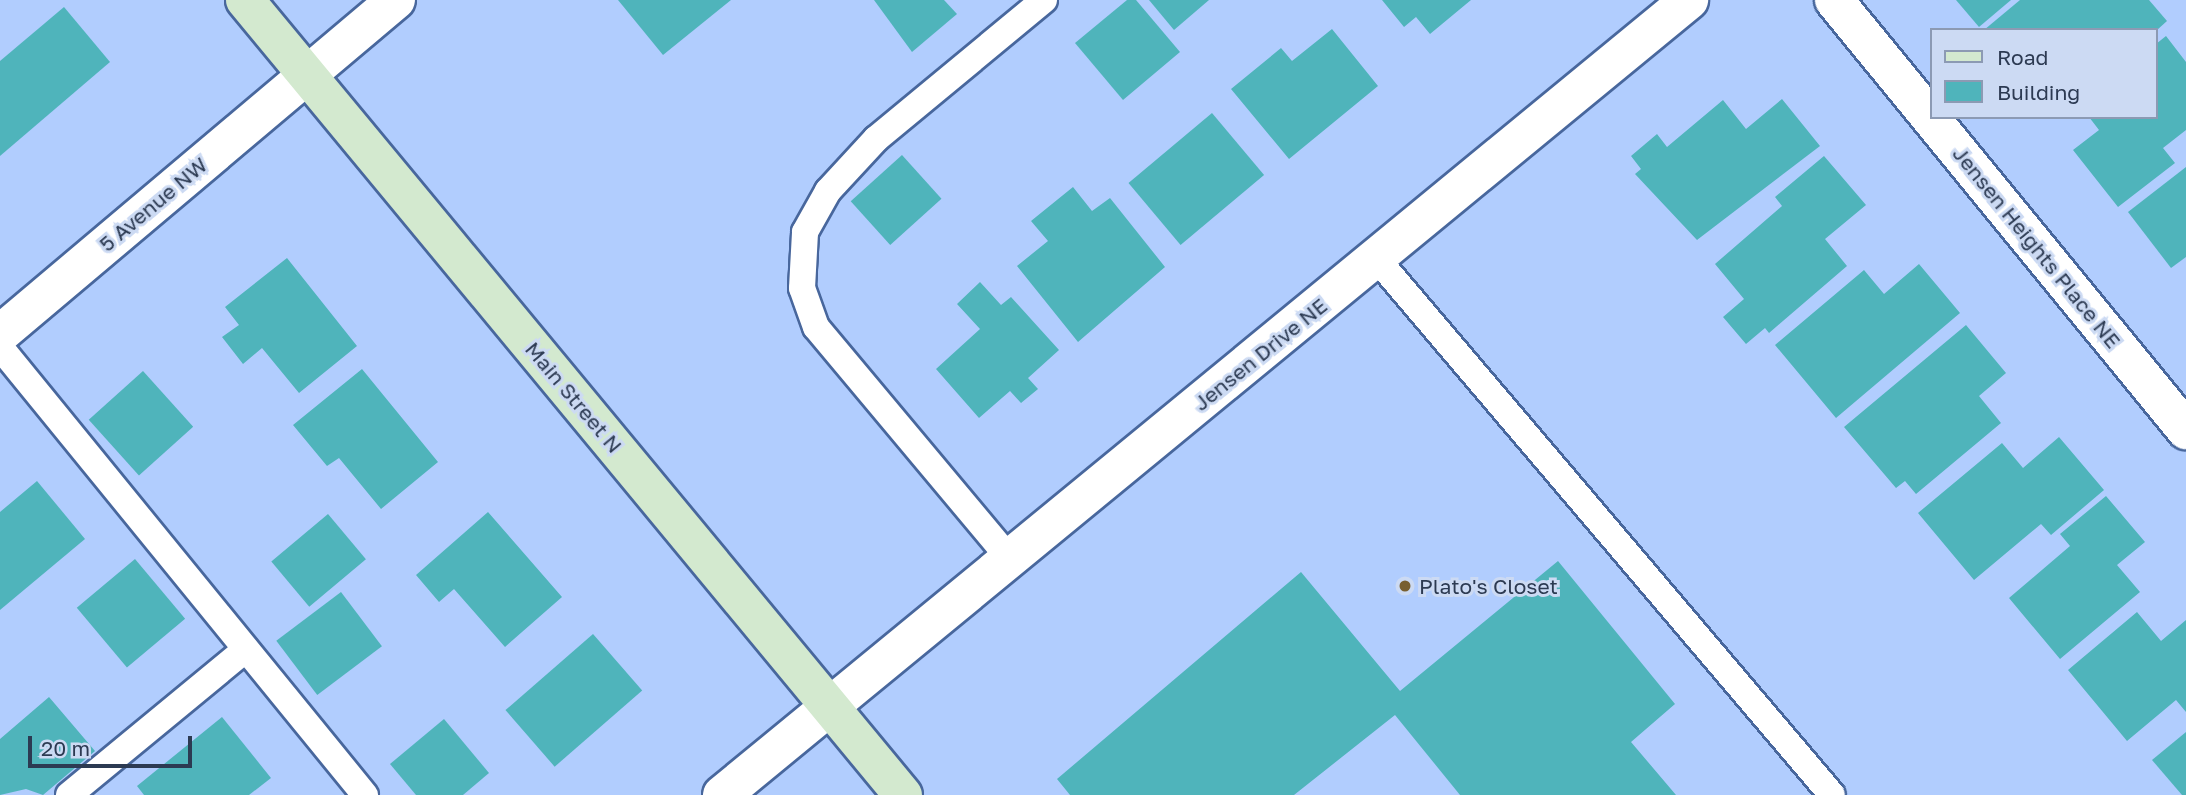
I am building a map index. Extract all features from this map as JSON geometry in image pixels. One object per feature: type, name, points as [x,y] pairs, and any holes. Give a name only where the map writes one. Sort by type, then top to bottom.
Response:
[{"type":"main road","name":"Main Street N","points":[[245,0],[903,795]]},
{"type":"street","name":"5 Avenue NW","points":[[0,334],[396,0]]},
{"type":"street","name":"Jensen Drive NE","points":[[722,795],[1689,0]]},
{"type":"street","name":"Jensen Heights Place NE","points":[[1835,0],[1930,116]]},
{"type":"street","name":"Jensen Heights Place NE","points":[[1932,119],[2186,430]]},
{"type":"lane","points":[[1010,559],[816,327],[802,288],[805,232],[828,191],[876,139],[1044,0]]},
{"type":"lane","points":[[1376,258],[1832,795]]},
{"type":"lane","points":[[0,347],[365,795]]},
{"type":"lane","points":[[69,795],[246,649]]},
{"type":"building","points":[[618,0],[731,0],[663,55]]},
{"type":"building","points":[[874,0],[944,0],[957,14],[912,52]]},
{"type":"building","points":[[1127,0],[1136,0],[1180,52],[1123,100],[1075,43]]},
{"type":"building","points":[[1149,0],[1209,0],[1174,30]]},
{"type":"building","points":[[1382,0],[1471,0],[1430,34],[1416,17],[1404,27]]},
{"type":"building","points":[[1956,0],[2011,0],[1979,27]]},
{"type":"building","points":[[2020,0],[2149,0],[2167,21],[2158,29],[1986,28]]},
{"type":"building","points":[[64,7],[110,62],[0,156],[0,61]]},
{"type":"building","points":[[1332,29],[1378,86],[1289,159],[1231,89],[1281,48],[1292,61]]},
{"type":"building","points":[[2166,36],[2186,62],[2186,130],[2163,148],[2175,163],[2118,207],[2073,150],[2099,130],[2091,119],[2158,119],[2158,42]]},
{"type":"building","points":[[1782,99],[1820,146],[1697,240],[1635,174],[1641,169],[1631,156],[1657,134],[1667,147],[1723,100],[1746,129]]},
{"type":"building","points":[[1212,113],[1264,175],[1181,245],[1129,183]]},
{"type":"building","points":[[902,155],[941,199],[890,245],[851,201]]},
{"type":"building","points":[[1824,156],[1866,205],[1825,239],[1847,266],[1769,333],[1765,328],[1746,344],[1723,317],[1744,299],[1715,264],[1782,206],[1775,197]]},
{"type":"building","points":[[2186,167],[2186,257],[2171,268],[2128,212]]},
{"type":"building","points":[[1073,187],[1092,211],[1110,198],[1165,267],[1078,342],[1017,266],[1048,241],[1031,221]]},
{"type":"building","points":[[287,258],[357,346],[299,393],[262,348],[243,364],[222,337],[239,325],[225,307]]},
{"type":"building","points":[[1919,264],[1960,313],[1836,418],[1775,345],[1864,270],[1884,294]]},
{"type":"building","points":[[980,282],[1001,305],[1011,297],[1059,350],[1028,378],[1038,389],[1021,403],[1010,391],[979,418],[936,369],[980,329],[957,304]]},
{"type":"building","points":[[1966,325],[2006,373],[1979,396],[2001,423],[1916,494],[1905,481],[1896,488],[1844,427]]},
{"type":"building","points":[[362,369],[438,462],[381,509],[339,458],[327,466],[293,425]]},
{"type":"building","points":[[143,371],[193,427],[139,476],[89,420]]},
{"type":"building","points":[[2059,437],[2104,490],[2051,535],[2041,524],[1974,580],[1918,513],[2002,443],[2023,468]]},
{"type":"building","points":[[37,481],[85,539],[0,610],[0,512]]},
{"type":"building","points":[[2106,496],[2145,542],[2117,565],[2140,592],[2060,659],[2009,598],[2070,546],[2060,534]]},
{"type":"building","points":[[488,512],[562,597],[505,647],[454,589],[439,602],[416,575]]},
{"type":"building","points":[[328,514],[366,559],[309,607],[271,562]]},
{"type":"building","points":[[135,559],[185,619],[127,668],[77,608]]},
{"type":"building","points":[[1558,561],[1675,704],[1631,742],[1676,795],[1460,795],[1395,715],[1294,795],[1070,795],[1057,779],[1301,572],[1400,691]]},
{"type":"building","points":[[341,592],[382,646],[317,695],[276,641]]},
{"type":"building","points":[[2137,612],[2161,641],[2186,620],[2186,712],[2176,700],[2127,741],[2068,670]]},
{"type":"building","points":[[593,634],[642,691],[555,767],[505,710]]},
{"type":"building","points":[[49,697],[95,751],[43,795],[26,789],[0,795],[0,739]]},
{"type":"building","points":[[222,717],[271,778],[249,795],[144,795],[137,786]]},
{"type":"building","points":[[444,719],[489,773],[463,795],[416,795],[390,764]]},
{"type":"building","points":[[2186,732],[2186,795],[2182,795],[2152,760]]},
{"type":"place","name":"Plato's Closet","points":[[1405,586]]}]
